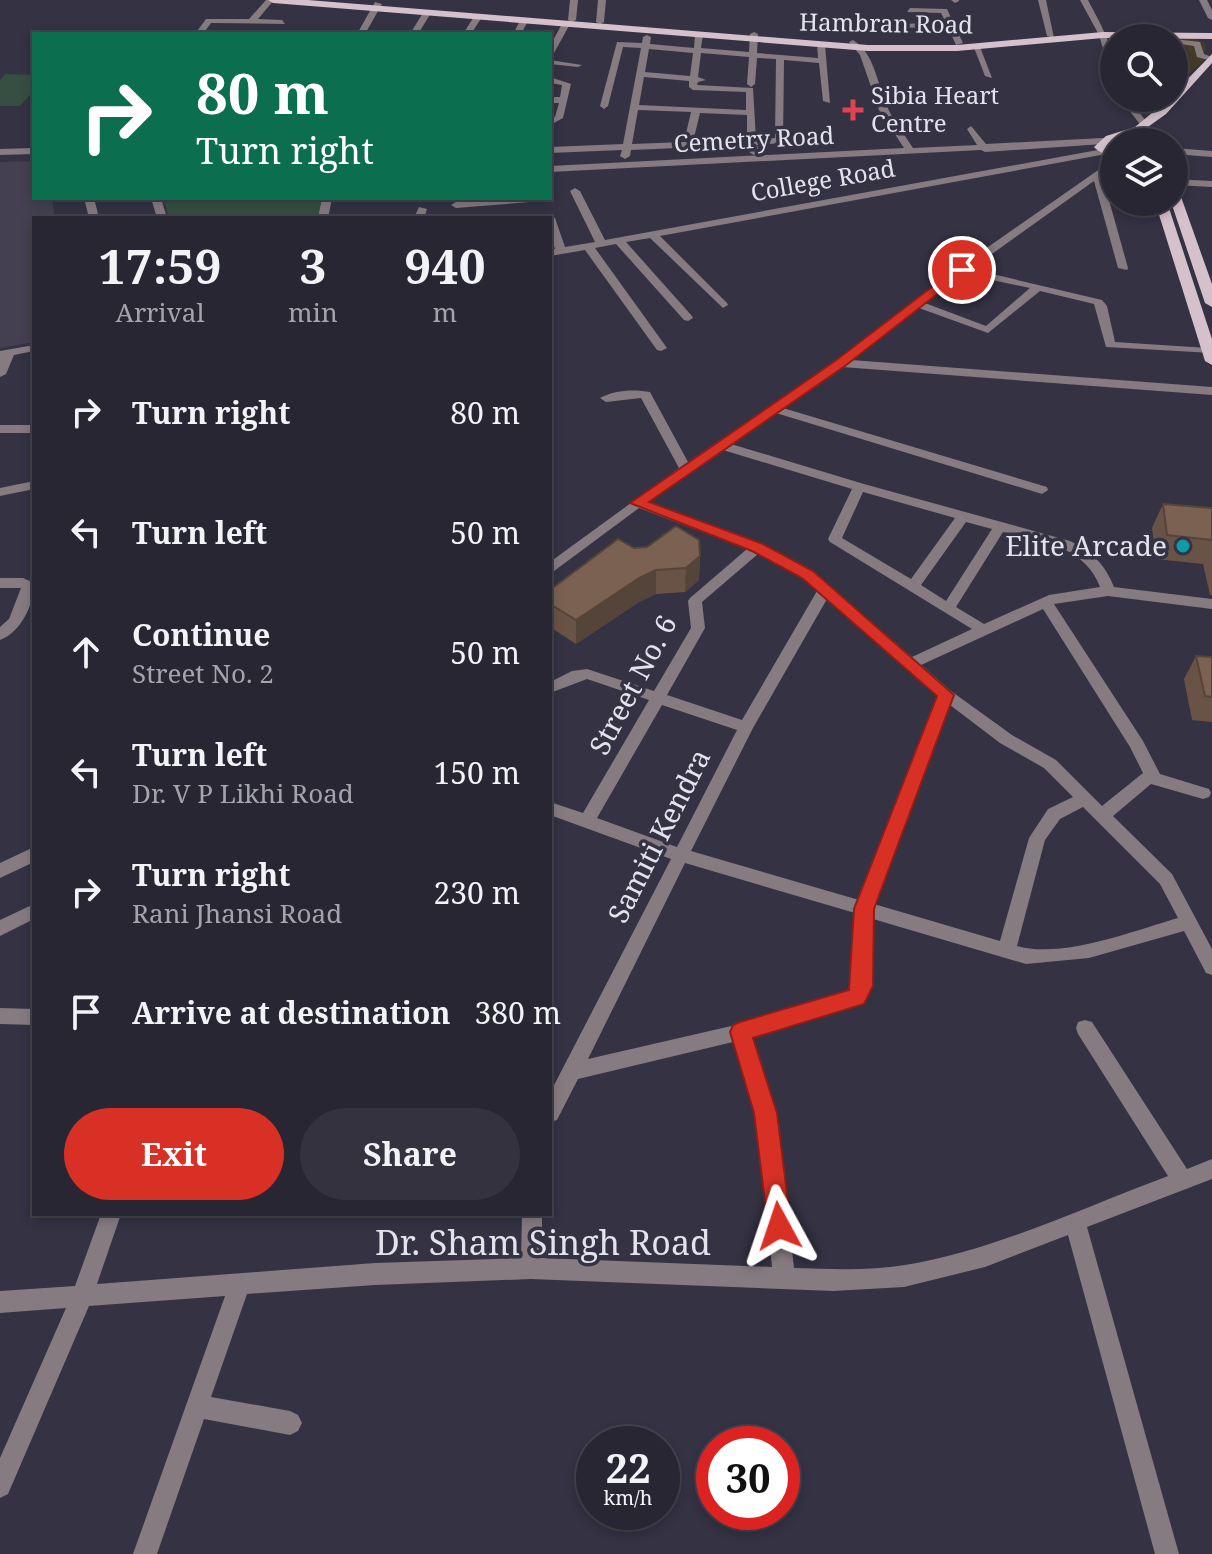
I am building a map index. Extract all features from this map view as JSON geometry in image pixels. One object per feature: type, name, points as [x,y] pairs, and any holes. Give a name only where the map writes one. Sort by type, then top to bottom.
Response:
[{"type":"main road","name":"Hambran Road","points":[[272,0],[377,5],[427,13],[524,21],[600,22],[854,44],[867,48],[976,47],[1100,33]]},
{"type":"main road","name":"Hambran Road","points":[[323,0],[648,31],[753,37]]},
{"type":"main road","name":"Hambran Road","points":[[867,48],[1100,33]]},
{"type":"main road","name":"Hambran Road","points":[[1188,34],[1212,34]]},
{"type":"main road","name":"Hambran Road","points":[[1188,35],[1212,34]]},
{"type":"main road","points":[[1140,128],[1211,58]]},
{"type":"main road","points":[[1163,128],[1202,87]]},
{"type":"main road","points":[[1165,216],[1210,356]]},
{"type":"main road","points":[[1182,216],[1212,303]]},
{"type":"street","points":[[252,21],[272,0]]},
{"type":"street","points":[[552,50],[569,22],[574,0]]},
{"type":"street","points":[[600,22],[602,0]]},
{"type":"street","points":[[1042,0],[1051,36]]},
{"type":"street","points":[[1084,0],[1100,29]]},
{"type":"street","points":[[1203,0],[1212,18]]},
{"type":"street","points":[[362,32],[377,5]]},
{"type":"street","points":[[910,10],[941,10],[952,25],[959,43]]},
{"type":"street","points":[[827,101],[823,61],[829,27],[828,12]]},
{"type":"street","points":[[415,32],[427,13]]},
{"type":"street","points":[[470,32],[478,17]]},
{"type":"street","points":[[201,32],[209,21],[282,22]]},
{"type":"street","points":[[518,32],[524,21]]},
{"type":"street","points":[[829,27],[952,25]]},
{"type":"street","points":[[624,165],[648,31]]},
{"type":"street","points":[[699,35],[693,87],[750,87]]},
{"type":"street","points":[[753,37],[750,87],[755,159]]},
{"type":"street","points":[[1188,43],[1197,44],[1200,55],[1211,58]]},
{"type":"street","points":[[604,106],[618,45],[823,61]]},
{"type":"street","points":[[976,47],[989,76]]},
{"type":"street","points":[[867,48],[883,110],[911,152]]},
{"type":"street","points":[[780,57],[780,141],[787,158]]},
{"type":"street","points":[[552,62],[578,65]]},
{"type":"street","points":[[640,74],[693,79]]},
{"type":"street","points":[[552,80],[567,83],[559,118],[552,121]]},
{"type":"street","points":[[552,100],[564,100]]},
{"type":"street","points":[[633,107],[751,113]]},
{"type":"street","points":[[688,145],[696,110]]},
{"type":"street","points":[[1135,112],[1145,125]]},
{"type":"street","points":[[891,122],[930,120]]},
{"type":"street","points":[[971,129],[985,149]]},
{"type":"street","points":[[552,150],[780,141]]},
{"type":"street","name":"Cemetry Road","points":[[552,169],[1074,145],[1100,151]]},
{"type":"street","points":[[0,152],[32,151]]},
{"type":"street","name":"College Road","points":[[556,252],[1100,153]]},
{"type":"street","points":[[1188,154],[1212,156]]},
{"type":"street","points":[[552,567],[637,503],[840,363],[962,270],[1097,175],[1100,168]]},
{"type":"street","points":[[1097,175],[1123,268]]},
{"type":"street","points":[[1188,183],[1212,184]]},
{"type":"street","points":[[575,191],[601,243]]},
{"type":"street","points":[[456,205],[518,200]]},
{"type":"street","points":[[552,229],[556,252]]},
{"type":"street","points":[[652,234],[723,305]]},
{"type":"street","points":[[618,240],[688,318]]},
{"type":"street","points":[[588,246],[661,348]]},
{"type":"street","points":[[962,270],[1098,302],[1102,306],[1110,345],[1210,356]]},
{"type":"street","points":[[918,304],[978,329],[988,330],[1038,287]]},
{"type":"street","points":[[0,374],[5,353],[32,348]]},
{"type":"street","points":[[840,363],[1212,391]]},
{"type":"street","points":[[606,398],[636,393],[646,395],[686,470]]},
{"type":"street","points":[[775,409],[1042,490]]},
{"type":"street","points":[[0,429],[32,429]]},
{"type":"street","points":[[721,445],[1066,544],[1090,556],[1105,576],[1108,591]]},
{"type":"street","points":[[0,492],[32,485]]},
{"type":"street","points":[[859,487],[835,539],[982,629]]},
{"type":"street","points":[[637,503],[757,548],[826,588],[946,695],[1006,739],[1050,764],[1166,879],[1212,967]]},
{"type":"street","points":[[913,587],[963,516]]},
{"type":"street","points":[[948,609],[1000,527]]},
{"type":"street","name":"Street No. 6","points":[[586,823],[698,628],[695,601],[757,548]]},
{"type":"street","points":[[0,583],[29,586],[15,622],[0,635]]},
{"type":"street","name":"Samiti Kendra","points":[[552,1109],[746,727],[826,588]]},
{"type":"street","points":[[909,664],[1045,601],[1108,591],[1212,604]]},
{"type":"street","points":[[1045,601],[1137,745],[1151,775],[1165,785],[1203,793]]},
{"type":"street","points":[[552,687],[573,676],[587,674],[746,727]]},
{"type":"street","points":[[572,1071],[740,1032],[857,998],[862,986],[864,909],[946,695]]},
{"type":"street","points":[[1102,815],[1151,775]]},
{"type":"street","points":[[1006,952],[1037,838],[1054,814],[1086,798]]},
{"type":"street","points":[[552,809],[680,855],[1026,956],[1102,947],[1190,922]]},
{"type":"street","points":[[0,871],[32,855]]},
{"type":"street","points":[[0,929],[32,912]]},
{"type":"street","points":[[0,1016],[32,1017]]},
{"type":"street","points":[[1085,1028],[1182,1180]]},
{"type":"street","points":[[740,1032],[762,1099],[770,1138],[784,1277]]},
{"type":"street","name":"Dr. Sham Singh Road","points":[[0,1302],[375,1274],[531,1268],[876,1279],[932,1271],[985,1256],[1212,1169]]},
{"type":"street","points":[[0,1486],[82,1296],[110,1216]]},
{"type":"street","points":[[531,1268],[532,1216]]},
{"type":"street","points":[[1075,1222],[1167,1554]]},
{"type":"street","points":[[145,1554],[240,1283]]},
{"type":"street","points":[[197,1406],[290,1423]]},
{"type":"shaded area","points":[[1188,37],[1206,43],[1204,60],[1188,75]]},
{"type":"shaded area","points":[[32,161],[32,200],[52,200],[55,216],[32,216],[32,342],[0,348],[0,162]]},
{"type":"green space","points":[[5,74],[32,75],[32,92],[20,106],[0,106],[0,80]]},
{"type":"green space","points":[[164,200],[322,200],[318,215],[168,216]]},
{"type":"building","points":[[1163,504],[1212,508],[1212,540],[1167,535]]},
{"type":"building","points":[[676,526],[699,540],[700,556],[686,568],[656,570],[639,578],[576,620],[552,605],[552,588],[618,539],[634,548],[647,547]]},
{"type":"building","points":[[1196,656],[1212,657],[1212,697],[1205,696]]},
{"type":"place","name":"Sibia Heart Centre","points":[[853,110]]},
{"type":"place","name":"Elite Arcade","points":[[1183,546]]},
{"type":"route","points":[[779,1226],[766,1113],[740,1032],[857,998],[862,986],[864,909],[946,695],[808,575],[757,548],[637,503],[840,363],[962,270]]}]
